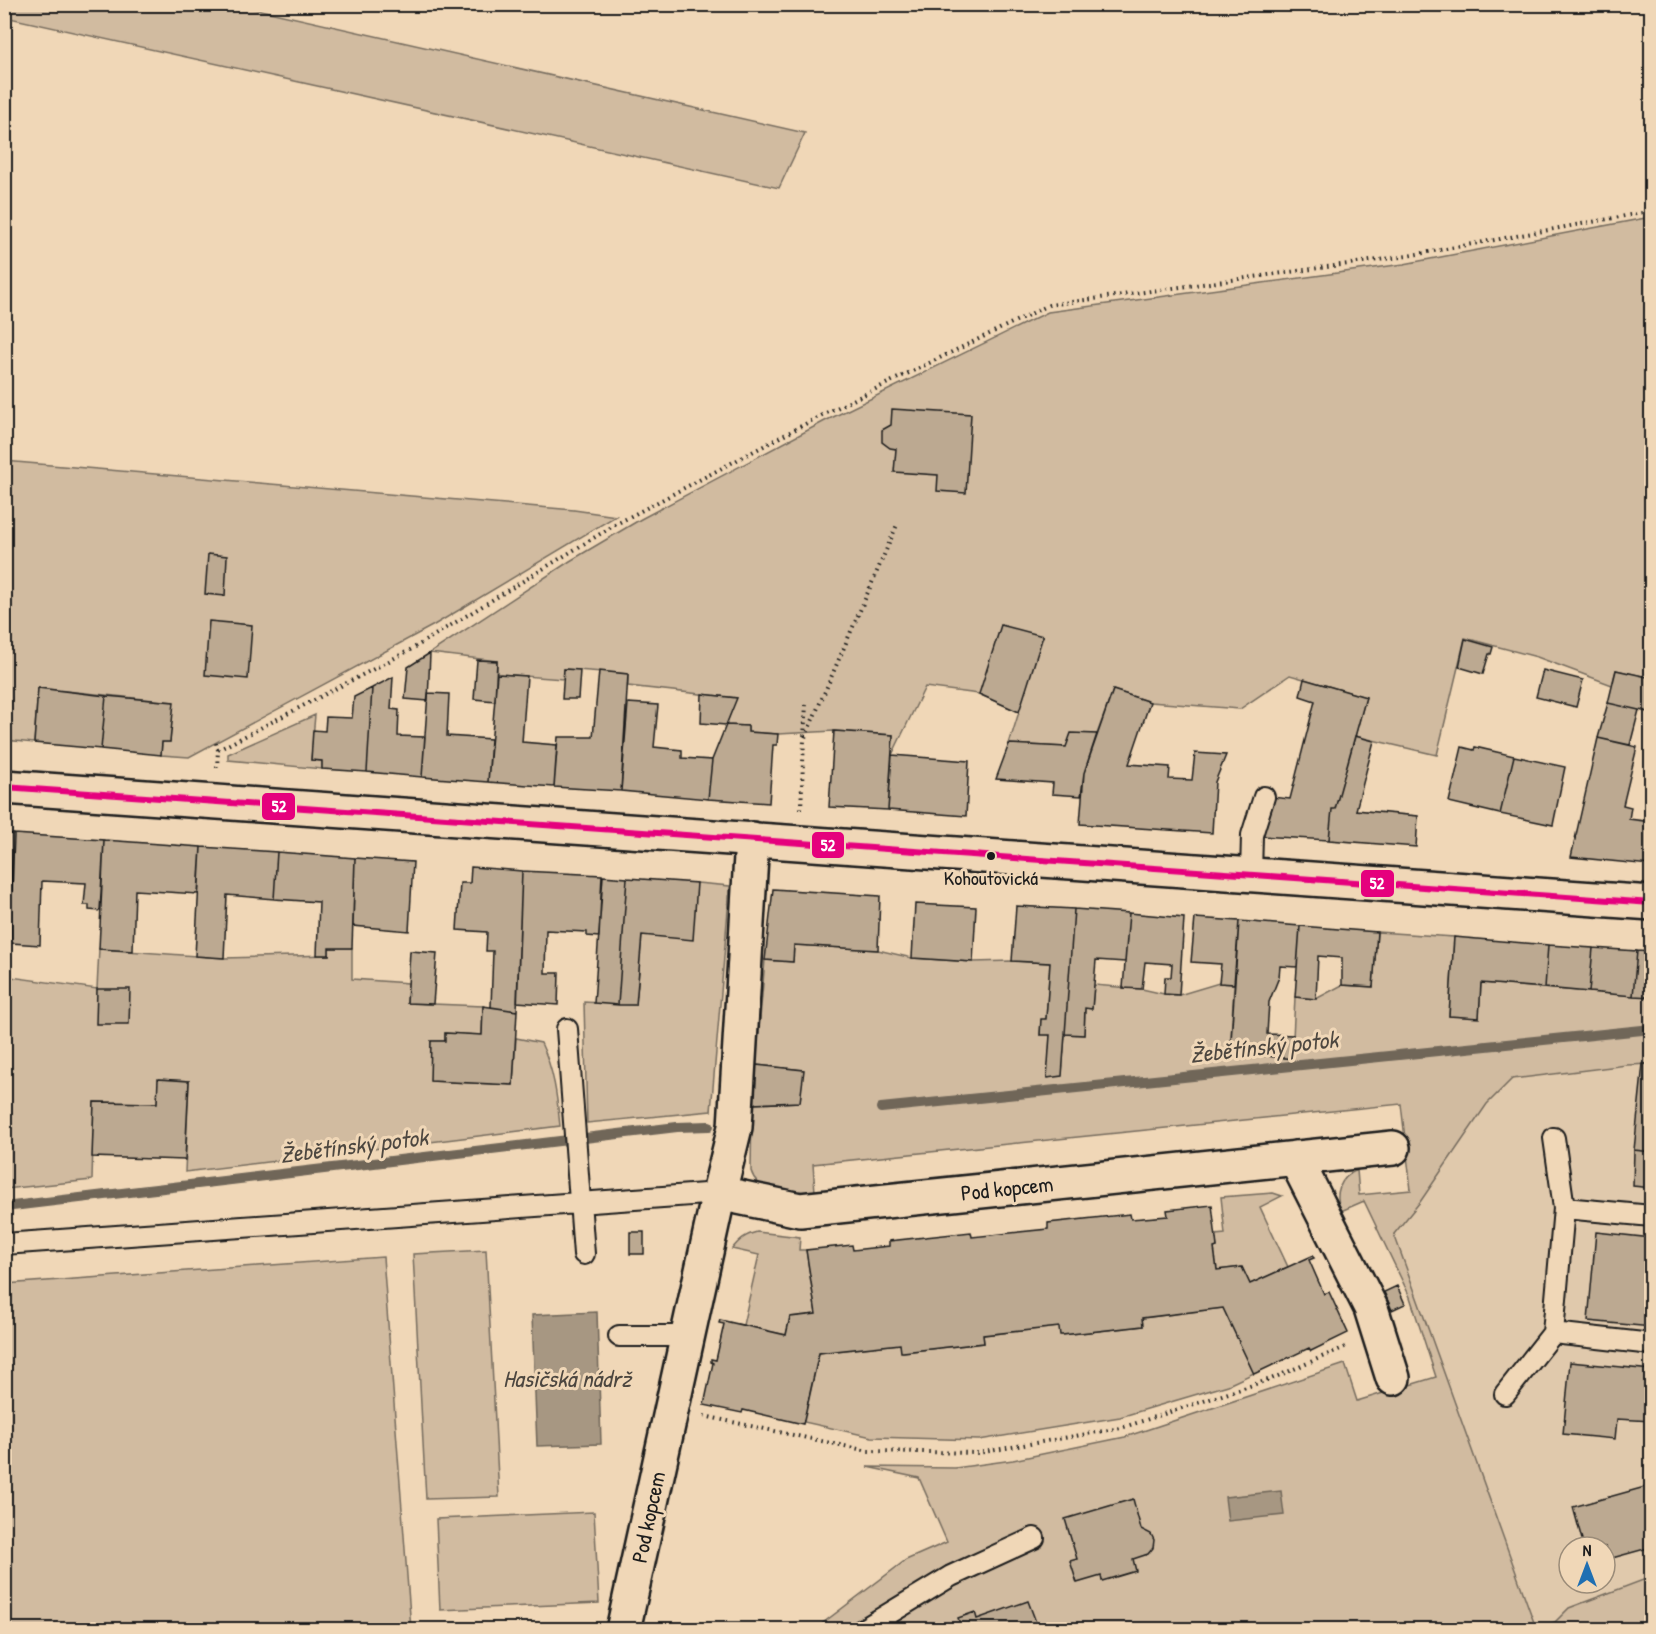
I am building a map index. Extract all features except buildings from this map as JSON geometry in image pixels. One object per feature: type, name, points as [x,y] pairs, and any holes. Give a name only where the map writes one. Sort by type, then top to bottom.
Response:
[{"type":"street","points":[[4,787],[1652,903]]},
{"type":"street","name":"Pod kopcem","points":[[623,1629],[735,1127],[752,839]]},
{"type":"street","name":"Pod kopcem","points":[[719,1193],[800,1210],[1394,1148]]},
{"type":"street","points":[[1295,1158],[1371,1308],[1394,1378]]},
{"type":"lane","points":[[1251,874],[1252,835],[1264,797]]},
{"type":"lane","points":[[567,1029],[584,1254]]},
{"type":"lane","points":[[1505,1394],[1553,1333],[1564,1208],[1554,1138]]},
{"type":"lane","points":[[4,1244],[719,1193]]},
{"type":"lane","points":[[1564,1208],[1652,1216]]},
{"type":"lane","points":[[1553,1333],[1652,1344]]},
{"type":"lane","points":[[619,1336],[687,1336]]},
{"type":"lane","points":[[862,1629],[951,1576],[1034,1538]]},
{"type":"path","points":[[218,750],[412,649],[628,518],[824,414],[1049,305],[1407,256],[1652,211]]},
{"type":"path","points":[[804,740],[897,525]]},
{"type":"path","points":[[800,843],[806,705]]},
{"type":"path","points":[[214,801],[218,750],[216,743]]},
{"type":"path","points":[[671,1409],[868,1451],[978,1453],[1121,1428],[1270,1379],[1379,1332]]},
{"type":"shaded area","points":[[5,4],[238,5],[805,133],[779,188],[5,17]]},
{"type":"shaded area","points":[[1651,217],[1651,678],[1616,670],[1612,685],[1537,657],[1465,638],[1437,755],[1355,736],[1366,697],[1290,675],[1240,709],[1150,702],[1113,690],[1097,734],[1066,747],[1009,744],[1019,712],[979,694],[925,687],[892,755],[893,735],[834,731],[778,734],[748,732],[748,726],[726,725],[736,698],[628,686],[628,674],[564,669],[563,679],[497,674],[497,661],[430,653],[570,561],[641,519],[825,421],[1048,312],[1404,264]]},
{"type":"shaded area","points":[[4,461],[574,510],[616,516],[434,625],[189,757],[161,755],[162,742],[170,742],[173,702],[38,688],[34,743],[5,740]]},
{"type":"shaded area","points":[[315,715],[311,760],[322,761],[322,769],[228,760],[228,754]]},
{"type":"shaded area","points":[[697,883],[730,886],[711,1111],[587,1123],[584,1002],[636,1005],[642,935]]},
{"type":"shaded area","points":[[1377,932],[1454,937],[1449,1016],[1479,1017],[1481,983],[1651,997],[1651,1064],[1512,1079],[1487,1104],[1420,1202],[1394,1234],[1536,1628],[1555,1622],[1569,1608],[1603,1595],[1617,1595],[1617,1590],[1651,1577],[1651,1629],[815,1629],[906,1560],[947,1542],[919,1478],[867,1467],[955,1468],[1013,1460],[1125,1437],[1345,1364],[1357,1401],[1436,1377],[1410,1297],[1364,1201],[1341,1211],[1338,1199],[1342,1182],[1357,1170],[1359,1195],[1411,1190],[1401,1104],[813,1164],[815,1192],[787,1192],[769,1189],[755,1179],[751,1171],[752,1104],[800,1102],[803,1070],[756,1065],[765,960],[793,962],[794,945],[878,950],[912,958],[1050,963],[1046,1019],[1041,1020],[1040,1034],[1050,1035],[1048,1078],[1062,1074],[1065,1034],[1084,1035],[1085,1008],[1092,1009],[1094,985],[1179,995],[1219,983],[1234,984],[1230,1056],[1251,1054],[1292,1059],[1295,997],[1316,999],[1342,985],[1373,987]]},
{"type":"shaded area","points":[[329,948],[352,948],[352,979],[408,983],[407,1003],[483,1006],[482,1035],[445,1033],[445,1041],[431,1041],[431,1081],[513,1085],[516,1038],[541,1043],[552,1073],[560,1126],[185,1172],[189,1081],[159,1079],[157,1103],[94,1102],[92,1180],[5,1189],[4,976],[97,989],[99,949],[224,958],[329,955]]},
{"type":"shaded area","points":[[1651,1064],[1651,1577],[1617,1590],[1617,1535],[1557,1535],[1557,1595],[1603,1595],[1569,1608],[1555,1622],[1537,1628],[1393,1234],[1420,1202],[1487,1104],[1512,1079]]},
{"type":"shaded area","points":[[1273,1193],[1282,1196],[1260,1207],[1288,1267],[1250,1284],[1242,1267],[1217,1270],[1215,1235],[1225,1234],[1221,1197]]},
{"type":"shaded area","points":[[757,1232],[800,1237],[799,1250],[806,1250],[816,1314],[790,1317],[786,1335],[743,1325],[759,1255],[732,1249],[743,1238]]},
{"type":"shaded area","points":[[486,1250],[499,1497],[426,1499],[413,1254]]},
{"type":"shaded area","points":[[383,1257],[411,1629],[5,1629],[5,1284]]},
{"type":"shaded area","points":[[1223,1308],[1254,1373],[1228,1385],[1120,1417],[979,1440],[872,1437],[804,1422],[819,1353],[900,1344],[903,1352],[984,1343],[983,1335],[1059,1327],[1062,1335],[1143,1326],[1142,1318]]},
{"type":"shaded area","points":[[594,1512],[599,1603],[440,1610],[436,1519]]},
{"type":"water","name":"Hasičská nádrž","points":[[597,1312],[601,1444],[537,1446],[532,1315]]},
{"type":"water","points":[[1281,1491],[1284,1515],[1228,1521],[1225,1497]]},
{"type":"waterway","name":"Žebětínský potok","points":[[881,1108],[1652,1029]]},
{"type":"waterway","name":"Žebětínský potok","points":[[4,1207],[677,1127],[709,1126]]},
{"type":"transit line","name":"52","points":[[4,787],[1652,903]]},
{"type":"place","name":"Kohoutovická","points":[[991,856]]}]
